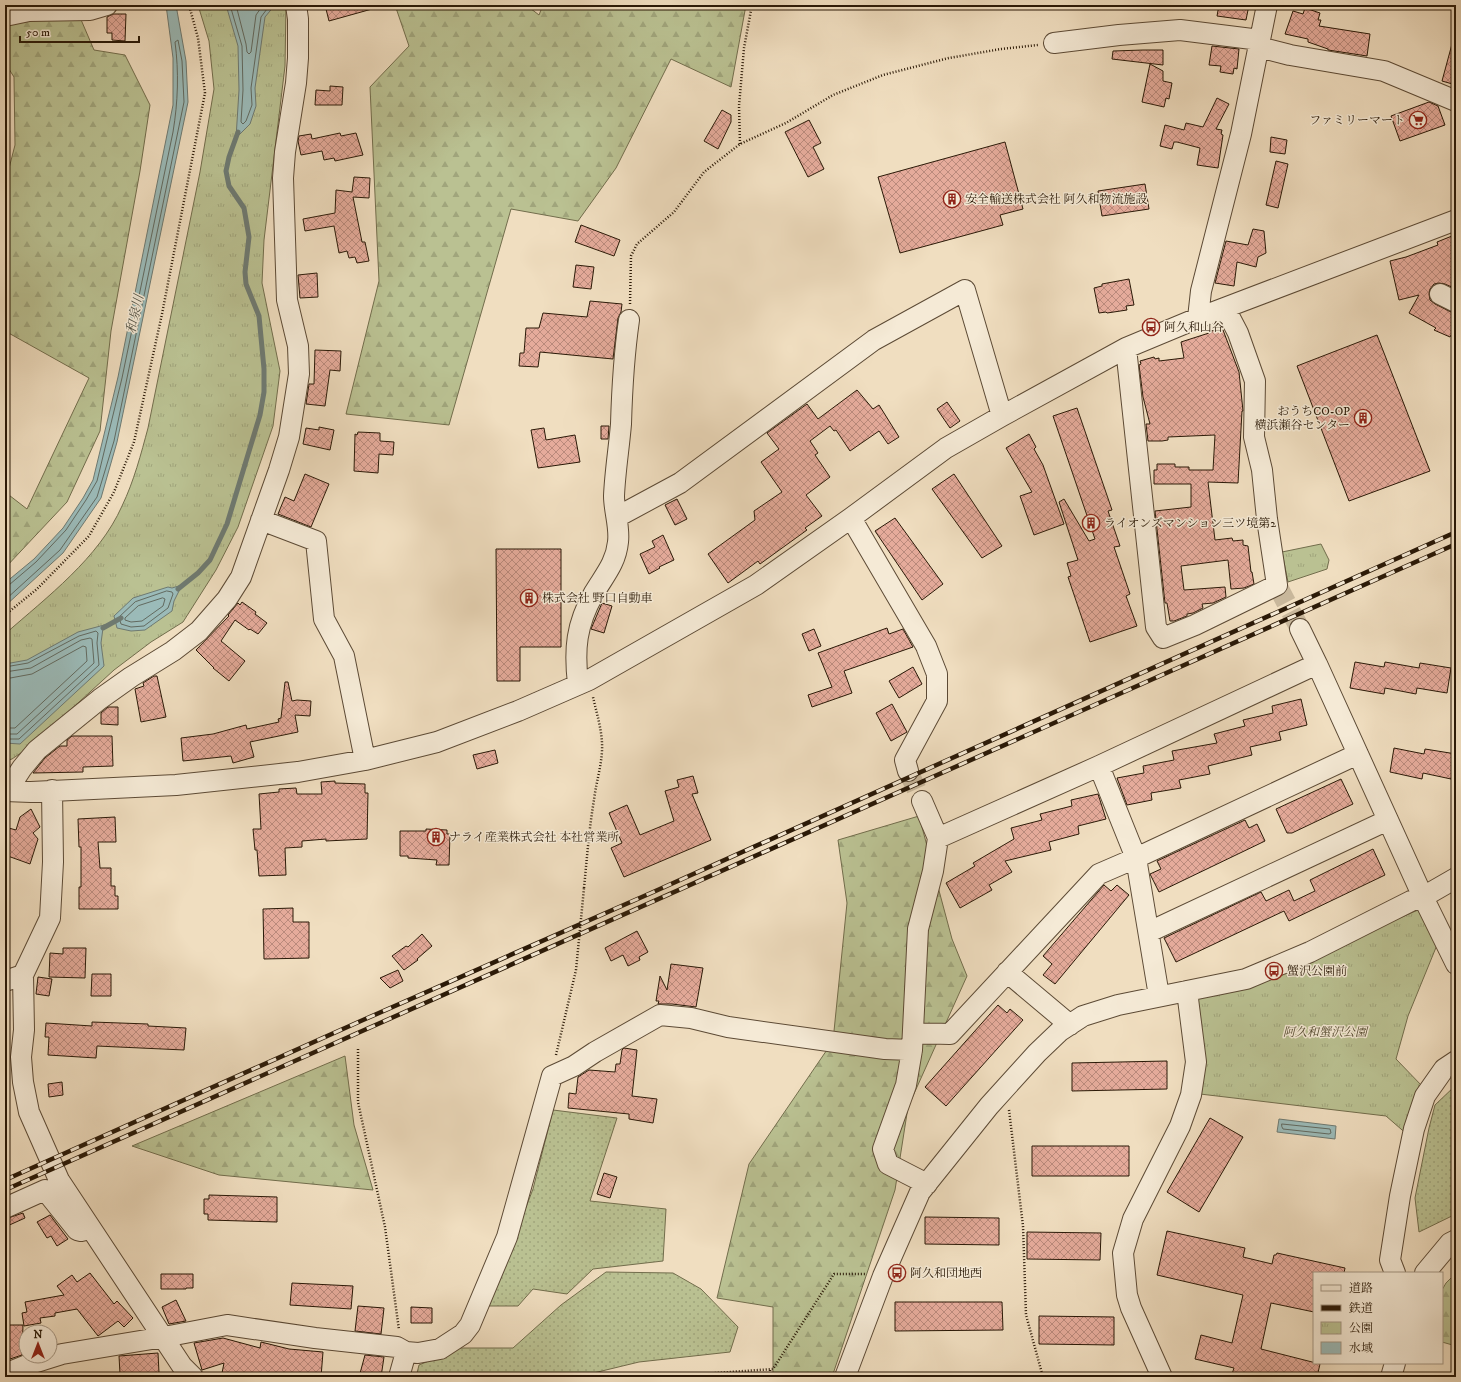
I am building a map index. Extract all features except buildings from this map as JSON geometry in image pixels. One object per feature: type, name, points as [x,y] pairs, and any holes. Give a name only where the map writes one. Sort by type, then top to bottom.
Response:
[{"type":"street","points":[[5,16],[29,11],[90,10],[107,5]]},
{"type":"street","points":[[6,792],[22,768],[37,750],[100,699],[173,651],[199,631],[227,599],[241,577],[279,470],[288,437],[299,374],[298,346],[287,300],[283,178],[285,152],[296,84],[298,19],[296,5]]},
{"type":"street","points":[[1198,318],[1201,291],[1241,134],[1267,5]]},
{"type":"street","points":[[1054,43],[1119,35],[1180,30],[1260,43],[1290,55],[1384,71],[1456,101]]},
{"type":"street","points":[[6,792],[176,785],[298,772],[365,760],[437,742],[518,711],[584,682],[756,585],[852,518],[946,448],[1126,348],[1198,318],[1456,220]]},
{"type":"street","points":[[616,517],[680,483],[874,340],[965,290],[1002,416]]},
{"type":"street","points":[[1126,348],[1156,626],[1164,638],[1195,626],[1277,585],[1267,519],[1262,470],[1254,437],[1255,381],[1238,333],[1225,308]]},
{"type":"street","points":[[584,682],[576,664],[576,643],[584,613],[593,594],[615,559],[618,541],[614,498],[621,424],[624,354],[629,320]]},
{"type":"street","points":[[852,518],[926,646],[937,674],[937,702],[905,760],[908,771]]},
{"type":"street","points":[[261,520],[316,540],[324,619],[344,656],[365,760]]},
{"type":"street","points":[[1300,629],[1456,964]]},
{"type":"street","points":[[938,838],[1099,766],[1317,664]]},
{"type":"street","points":[[5,1374],[27,1365],[62,1354],[226,1325],[315,1338],[397,1347],[406,1352],[418,1353],[440,1349],[463,1334],[470,1325],[508,1237],[552,1076],[574,1066],[595,1052],[660,1015],[691,1018],[728,1027],[885,1049],[950,1034],[1099,874],[1358,754]]},
{"type":"street","points":[[1099,766],[1136,858],[1159,996]]},
{"type":"street","points":[[52,790],[53,862],[50,918],[14,978],[24,1030],[21,1057],[23,1082],[29,1112],[59,1180],[182,1366],[193,1377]]},
{"type":"street","points":[[922,801],[938,838],[933,871],[918,929],[912,1042],[906,1085],[883,1149],[888,1164],[927,1184]]},
{"type":"street","points":[[1149,932],[1388,820]]},
{"type":"street","points":[[845,1377],[883,1276],[920,1192],[989,1106],[1036,1053],[1060,1031],[1083,1016],[1118,1005],[1246,979],[1310,952],[1411,901],[1424,897],[1456,878]]},
{"type":"street","points":[[1007,972],[1070,1025]]},
{"type":"street","points":[[1162,1377],[1131,1308],[1127,1295],[1123,1253],[1134,1220],[1180,1126],[1191,1095],[1196,1062],[1187,992]]},
{"type":"street","points":[[1395,1272],[1390,1260],[1400,1196],[1414,1129],[1425,1096],[1447,1064]]},
{"type":"street","points":[[5,1208],[45,1190],[77,1230],[81,1231],[91,1229]]},
{"type":"street","points":[[1426,1272],[1450,1244],[1456,1240]]},
{"type":"street","points":[[399,1377],[406,1352]]},
{"type":"street","points":[[1392,1377],[1394,1364]]},
{"type":"path","points":[[5,615],[37,589],[89,536],[114,492],[134,442],[162,314],[205,93],[198,38],[189,5]]},
{"type":"path","points":[[740,144],[738,106],[744,48],[752,5]]},
{"type":"path","points":[[629,320],[631,256],[637,244],[674,212],[704,172],[740,144],[786,123],[833,95],[883,75],[949,58],[1001,49],[1054,43]]},
{"type":"path","points":[[552,1076],[576,970],[589,836],[602,750],[601,732],[584,682]]},
{"type":"path","points":[[358,1049],[358,1102],[385,1227],[401,1344],[406,1352]]},
{"type":"path","points":[[1006,1087],[1023,1226],[1026,1315],[1043,1377]]},
{"type":"path","points":[[658,1377],[773,1369],[834,1274],[858,1273],[883,1276]]},
{"type":"path","points":[[770,1369],[770,1377]]},
{"type":"green space","points":[[198,5],[286,5],[285,66],[264,240],[262,283],[280,371],[273,426],[238,527],[216,570],[183,622],[151,642],[114,670],[31,746],[12,759],[5,761],[5,634],[71,576],[100,543],[112,525],[126,497],[137,467],[148,428],[200,172],[214,89],[209,41]]},
{"type":"green space","points":[[395,5],[526,5],[539,15],[543,5],[746,5],[731,87],[671,59],[616,168],[578,221],[511,209],[449,425],[346,414],[379,281],[370,87],[409,46]]},
{"type":"green space","points":[[79,15],[94,50],[125,55],[150,105],[140,171],[111,331],[100,431],[67,502],[5,568],[5,492],[27,509],[89,378],[5,331],[5,184],[15,145],[14,77],[5,63],[5,28],[13,22]]},
{"type":"green space","points":[[1321,544],[1329,560],[1327,569],[1288,582],[1282,552]]},
{"type":"green space","points":[[919,816],[952,939],[967,976],[908,1107],[895,1190],[832,1377],[773,1377],[773,1307],[717,1298],[749,1164],[833,1041],[847,903],[838,840]]},
{"type":"green space","name":"阿久和蟹沢公園","points":[[1418,910],[1437,945],[1408,1016],[1396,1059],[1423,1087],[1409,1136],[1386,1116],[1200,1094],[1193,996],[1246,985]]},
{"type":"green space","points":[[345,1056],[354,1125],[373,1190],[219,1175],[132,1146]]},
{"type":"green space","points":[[1456,1085],[1456,1214],[1419,1232],[1415,1198],[1429,1128],[1435,1105]]},
{"type":"green space","points":[[553,1110],[617,1118],[590,1201],[666,1209],[663,1261],[593,1269],[567,1294],[533,1289],[518,1306],[488,1306],[533,1189]]},
{"type":"green space","points":[[606,1272],[673,1273],[701,1289],[738,1327],[730,1352],[639,1362],[577,1377],[416,1377],[419,1365],[460,1348],[513,1348],[561,1305]]},
{"type":"green space","points":[[1456,1273],[1456,1346],[1443,1342],[1443,1288]]},
{"type":"water","name":"和泉川","points":[[166,5],[176,5],[186,61],[188,102],[117,442],[101,498],[63,553],[5,606],[5,583],[34,559],[63,528],[93,480],[118,377],[173,105],[173,58]]},
{"type":"water","points":[[226,5],[275,5],[265,17],[255,88],[256,106],[250,124],[236,138],[239,90],[238,46]]},
{"type":"water","points":[[182,585],[174,601],[172,611],[145,630],[131,631],[117,628],[114,616],[133,598],[168,587],[172,588]]},
{"type":"water","points":[[108,624],[103,628],[101,643],[104,666],[20,744],[5,743],[5,664],[27,660],[78,632]]},
{"type":"water","points":[[1279,1119],[1336,1126],[1335,1139],[1277,1132]]},
{"type":"waterway","points":[[178,589],[198,573],[210,560],[227,524],[260,415],[264,392],[264,369],[259,316],[246,284],[245,272],[249,237],[244,208],[229,186],[226,171],[229,157],[238,132]]},
{"type":"waterway","points":[[103,628],[121,618]]},
{"type":"tunnel","points":[[1277,585],[1300,629]]},
{"type":"tunnel","points":[[908,771],[922,801]]},
{"type":"railway","points":[[5,1180],[651,893],[1456,532]]},
{"type":"railway","points":[[5,1190],[1456,544]]},
{"type":"place","name":"ファミリーマート","points":[[1418,120]]},
{"type":"place","name":"安全輸送株式会社 阿久和物流施設","points":[[952,199]]},
{"type":"place","name":"阿久和山谷","points":[[1151,327]]},
{"type":"place","name":"おうちCO-OP 横浜瀬谷センター","points":[[1363,418]]},
{"type":"place","name":"ライオンズマンション三ツ境第2","points":[[1091,523]]},
{"type":"place","name":"株式会社 野口自動車","points":[[529,598]]},
{"type":"place","name":"ナライ産業株式会社 本社営業所","points":[[436,837]]},
{"type":"place","name":"蟹沢公園前","points":[[1274,971]]},
{"type":"place","name":"阿久和団地西","points":[[897,1273]]}]
